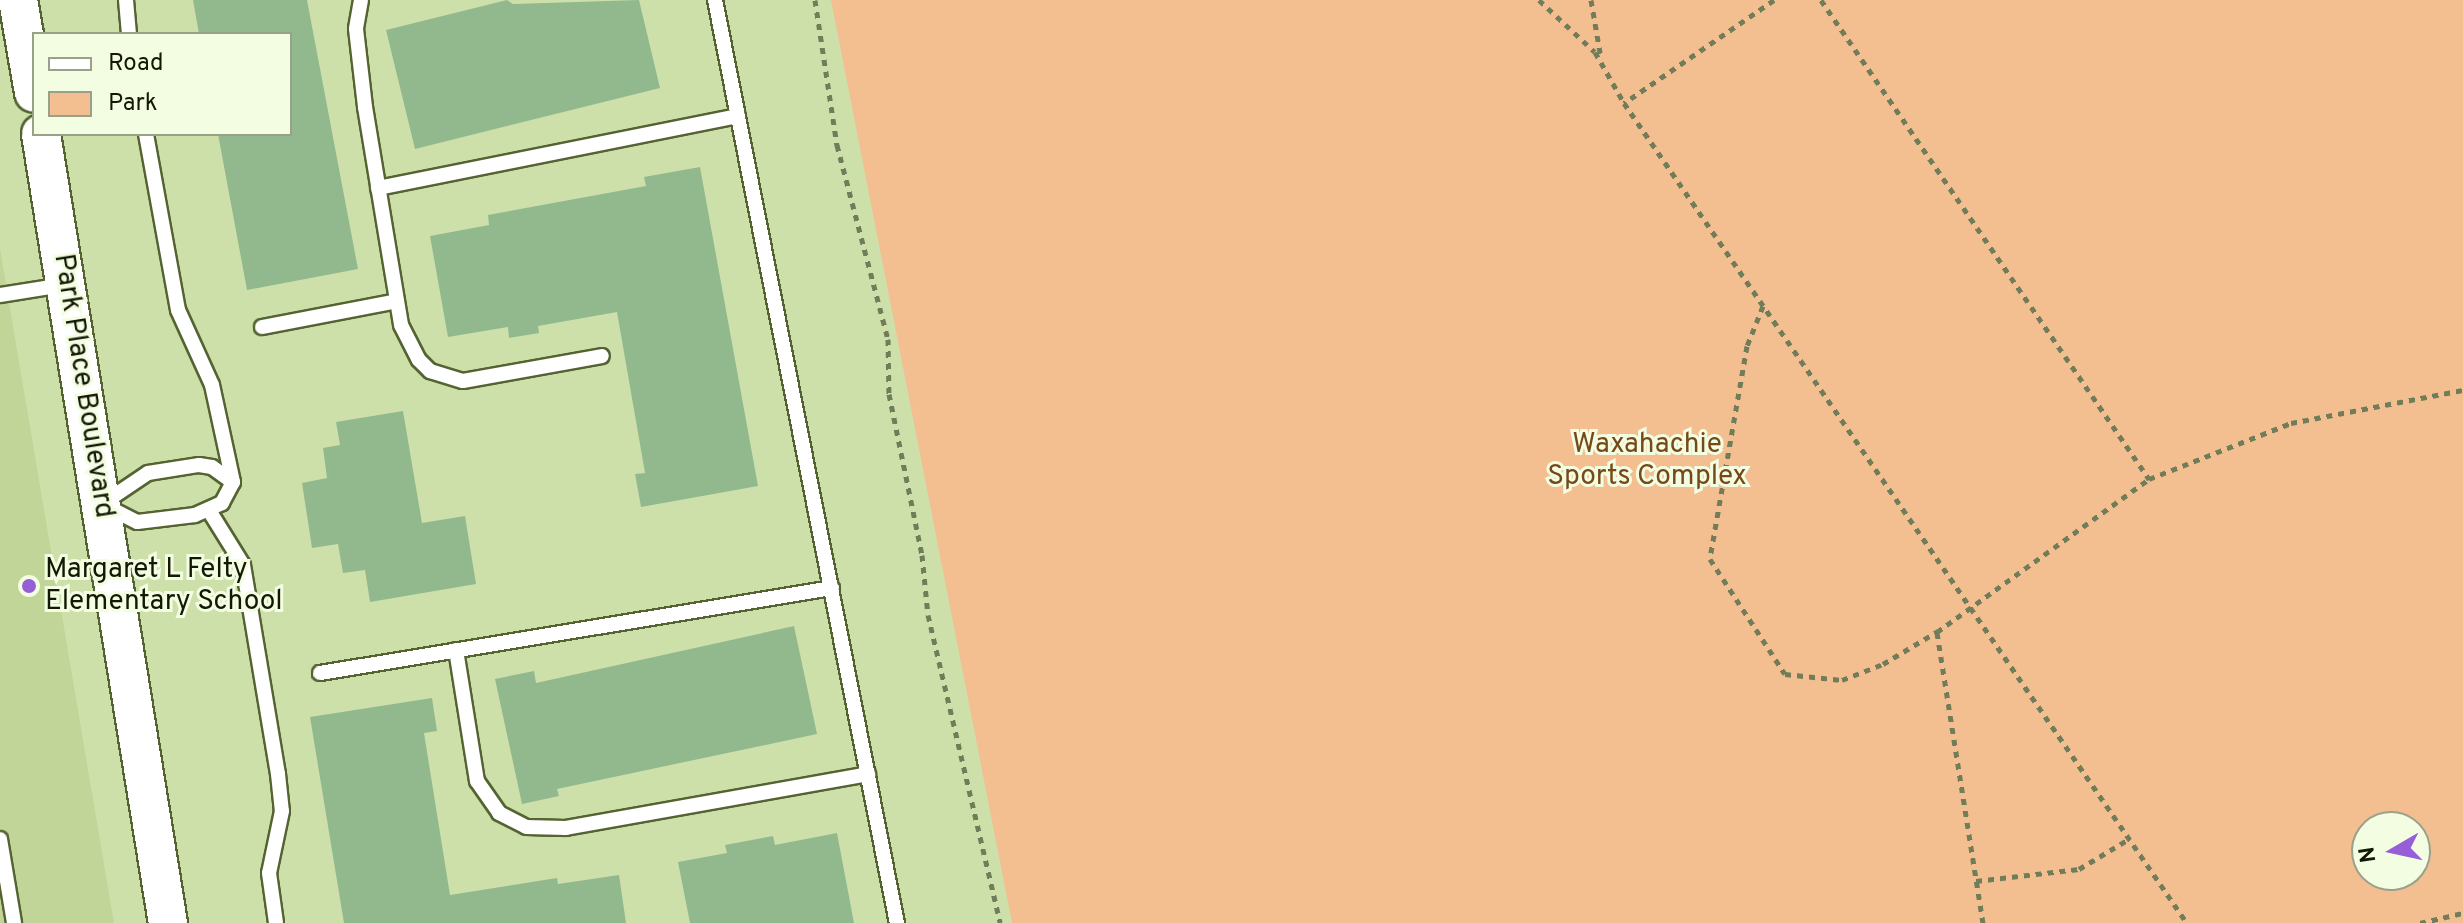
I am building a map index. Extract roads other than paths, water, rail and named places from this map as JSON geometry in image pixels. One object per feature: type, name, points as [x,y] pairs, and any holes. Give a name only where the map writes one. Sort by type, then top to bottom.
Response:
[{"type":"street","points":[[18,0],[32,81]]},
{"type":"street","name":"Park Place Boulevard","points":[[41,136],[168,923]]},
{"type":"lane","points":[[126,0],[129,32]]},
{"type":"lane","points":[[361,0],[357,48],[397,301],[410,344],[430,371],[445,378],[487,380],[602,356]]},
{"type":"lane","points":[[715,0],[897,923]]},
{"type":"lane","points":[[378,188],[738,116]]},
{"type":"lane","points":[[146,136],[178,310],[212,385],[233,482],[210,512],[137,522],[102,504],[148,473],[199,465],[233,482]]},
{"type":"lane","points":[[0,295],[66,284]]},
{"type":"lane","points":[[262,327],[397,301]]},
{"type":"lane","points":[[210,512],[243,565],[278,774],[282,811],[269,873],[276,923]]},
{"type":"lane","points":[[320,673],[832,588]]},
{"type":"lane","points":[[456,650],[477,781],[499,813],[526,827],[566,828],[868,774]]},
{"type":"lane","points":[[0,839],[14,923]]},
{"type":"place","name":"Margaret L Felty Elementary School","points":[[29,586]]},
{"type":"park label","name":"Waxahachie Sports Complex","points":[[1647,461]]}]
